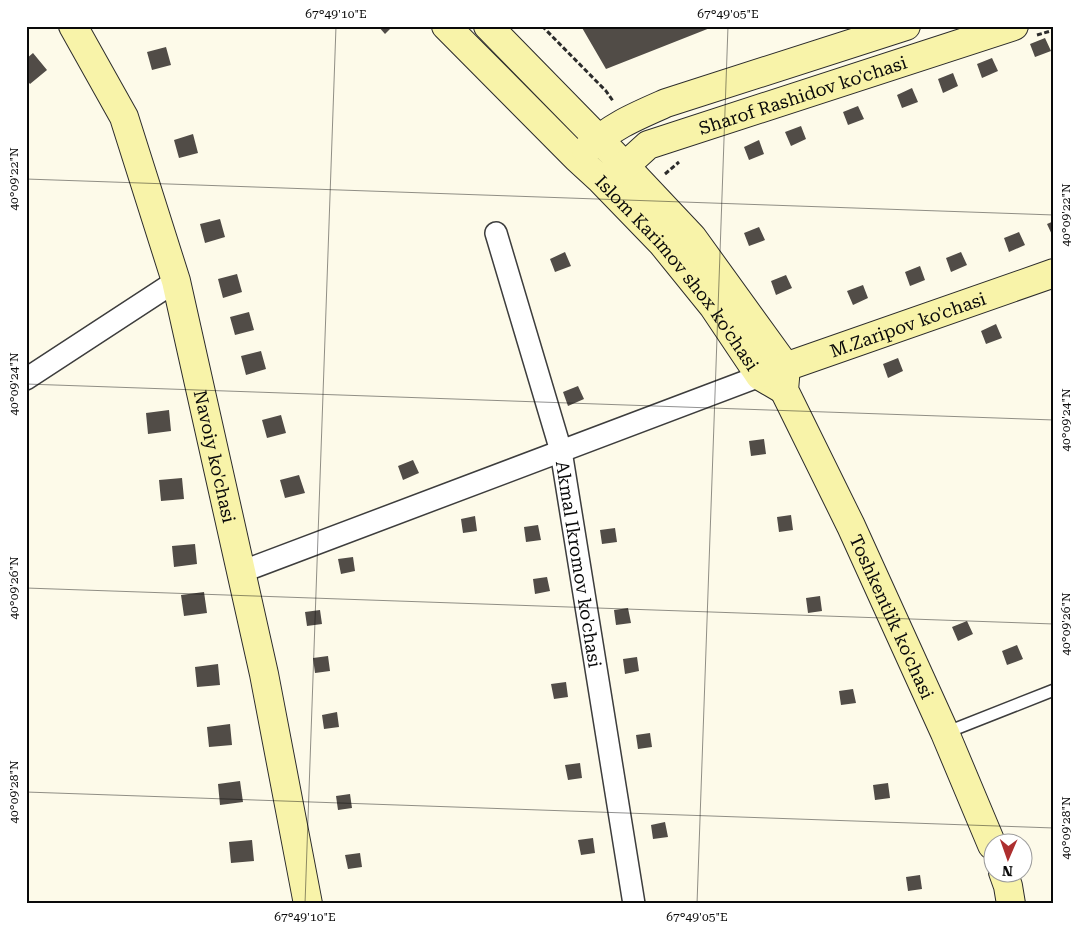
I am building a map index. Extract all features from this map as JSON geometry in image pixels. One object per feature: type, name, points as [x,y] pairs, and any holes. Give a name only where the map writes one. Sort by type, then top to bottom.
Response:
[{"type":"street","name":"Navoiy ko'chasi","points":[[73,26],[124,117],[176,281],[264,674],[308,904]]},
{"type":"street","name":"Islom Karimov shox ko'chasi","points":[[446,26],[601,180],[668,250],[713,306],[760,376],[785,378]]},
{"type":"street","name":"Islom Karimov shox ko'chasi","points":[[488,26],[615,127],[633,159],[692,237],[785,378]]},
{"type":"street","points":[[577,158],[615,127],[666,104],[906,26]]},
{"type":"street","name":"Sharof Rashidov ko'chasi","points":[[601,180],[633,159],[648,145],[1014,26]]},
{"type":"street","name":"Akmal Ikromov ko'chasi","points":[[496,233],[561,451],[634,904]]},
{"type":"street","name":"M.Zaripov ko'chasi","points":[[785,378],[1054,273]]},
{"type":"street","points":[[26,379],[176,281]]},
{"type":"street","points":[[241,572],[760,376]]},
{"type":"street","name":"Toshkentlik ko'chasi","points":[[785,378],[945,732],[987,832]]},
{"type":"street","points":[[1007,882],[1011,904]]},
{"type":"lane","points":[[945,732],[1054,690]]},
{"type":"path","points":[[542,26],[606,91],[615,127]]},
{"type":"building","points":[[378,26],[393,26],[385,34]]},
{"type":"building","points":[[581,26],[715,26],[606,69]]},
{"type":"building","points":[[1045,38],[1051,51],[1035,57],[1030,44]]},
{"type":"building","points":[[166,47],[171,65],[152,70],[147,52]]},
{"type":"building","points":[[33,53],[47,70],[30,84],[26,79],[26,59]]},
{"type":"building","points":[[992,58],[998,71],[982,78],[977,64]]},
{"type":"building","points":[[953,73],[958,86],[943,93],[938,79]]},
{"type":"building","points":[[912,88],[918,102],[902,108],[897,95]]},
{"type":"building","points":[[858,106],[864,119],[848,125],[843,112]]},
{"type":"building","points":[[801,126],[806,139],[791,146],[785,132]]},
{"type":"building","points":[[193,134],[198,153],[179,158],[174,140]]},
{"type":"building","points":[[759,140],[764,154],[749,160],[744,147]]},
{"type":"building","points":[[220,219],[225,237],[205,243],[200,224]]},
{"type":"building","points":[[1054,221],[1054,239],[1047,224]]},
{"type":"building","points":[[759,227],[765,240],[749,246],[744,233]]},
{"type":"building","points":[[1019,232],[1025,245],[1009,252],[1004,238]]},
{"type":"building","points":[[565,252],[571,266],[555,272],[550,259]]},
{"type":"building","points":[[961,252],[967,265],[951,272],[946,258]]},
{"type":"building","points":[[920,266],[925,280],[910,286],[905,272]]},
{"type":"building","points":[[237,274],[242,292],[223,298],[218,279]]},
{"type":"building","points":[[786,275],[792,288],[776,295],[771,281]]},
{"type":"building","points":[[863,285],[868,298],[853,305],[847,291]]},
{"type":"building","points":[[249,312],[254,330],[235,335],[230,317]]},
{"type":"building","points":[[996,324],[1002,338],[986,344],[981,331]]},
{"type":"building","points":[[261,351],[266,369],[246,375],[241,356]]},
{"type":"building","points":[[898,358],[903,371],[888,378],[883,364]]},
{"type":"building","points":[[578,386],[584,399],[568,406],[563,392]]},
{"type":"building","points":[[169,410],[171,431],[148,434],[146,413]]},
{"type":"building","points":[[281,415],[286,433],[267,438],[262,420]]},
{"type":"building","points":[[764,439],[766,454],[751,456],[749,441]]},
{"type":"building","points":[[413,460],[419,473],[403,480],[398,466]]},
{"type":"building","points":[[299,475],[305,493],[285,498],[280,480]]},
{"type":"building","points":[[182,478],[184,499],[161,501],[159,480]]},
{"type":"building","points":[[791,515],[793,530],[779,532],[777,517]]},
{"type":"building","points":[[475,516],[477,531],[463,533],[461,519]]},
{"type":"building","points":[[538,525],[541,540],[526,542],[524,527]]},
{"type":"building","points":[[615,528],[617,542],[602,544],[600,530]]},
{"type":"building","points":[[195,544],[197,564],[174,567],[172,546]]},
{"type":"building","points":[[353,557],[355,571],[341,574],[338,559]]},
{"type":"building","points":[[547,577],[550,591],[535,594],[533,579]]},
{"type":"building","points":[[204,592],[207,613],[184,616],[181,595]]},
{"type":"building","points":[[820,596],[822,611],[808,613],[806,598]]},
{"type":"building","points":[[628,608],[631,623],[616,625],[614,610]]},
{"type":"building","points":[[320,610],[322,624],[307,626],[305,612]]},
{"type":"building","points":[[967,621],[973,634],[958,641],[952,627]]},
{"type":"building","points":[[1017,645],[1023,659],[1007,665],[1002,651]]},
{"type":"building","points":[[328,656],[330,671],[315,673],[313,658]]},
{"type":"building","points":[[637,657],[639,671],[625,674],[623,659]]},
{"type":"building","points":[[218,664],[220,685],[197,687],[195,667]]},
{"type":"building","points":[[566,682],[568,697],[554,699],[551,684]]},
{"type":"building","points":[[853,689],[856,703],[841,705],[839,691]]},
{"type":"building","points":[[337,712],[339,727],[324,729],[322,715]]},
{"type":"building","points":[[230,724],[232,745],[209,747],[207,727]]},
{"type":"building","points":[[650,733],[652,747],[638,749],[636,735]]},
{"type":"building","points":[[580,763],[582,778],[568,780],[565,765]]},
{"type":"building","points":[[240,781],[243,802],[220,805],[218,784]]},
{"type":"building","points":[[888,783],[890,798],[875,800],[873,785]]},
{"type":"building","points":[[350,794],[352,808],[338,810],[336,796]]},
{"type":"building","points":[[665,822],[668,837],[653,839],[651,825]]},
{"type":"building","points":[[593,838],[595,853],[581,855],[578,840]]},
{"type":"building","points":[[252,840],[254,861],[231,863],[229,842]]},
{"type":"building","points":[[360,853],[362,867],[348,869],[345,855]]},
{"type":"building","points":[[920,875],[922,889],[908,891],[906,877]]}]
